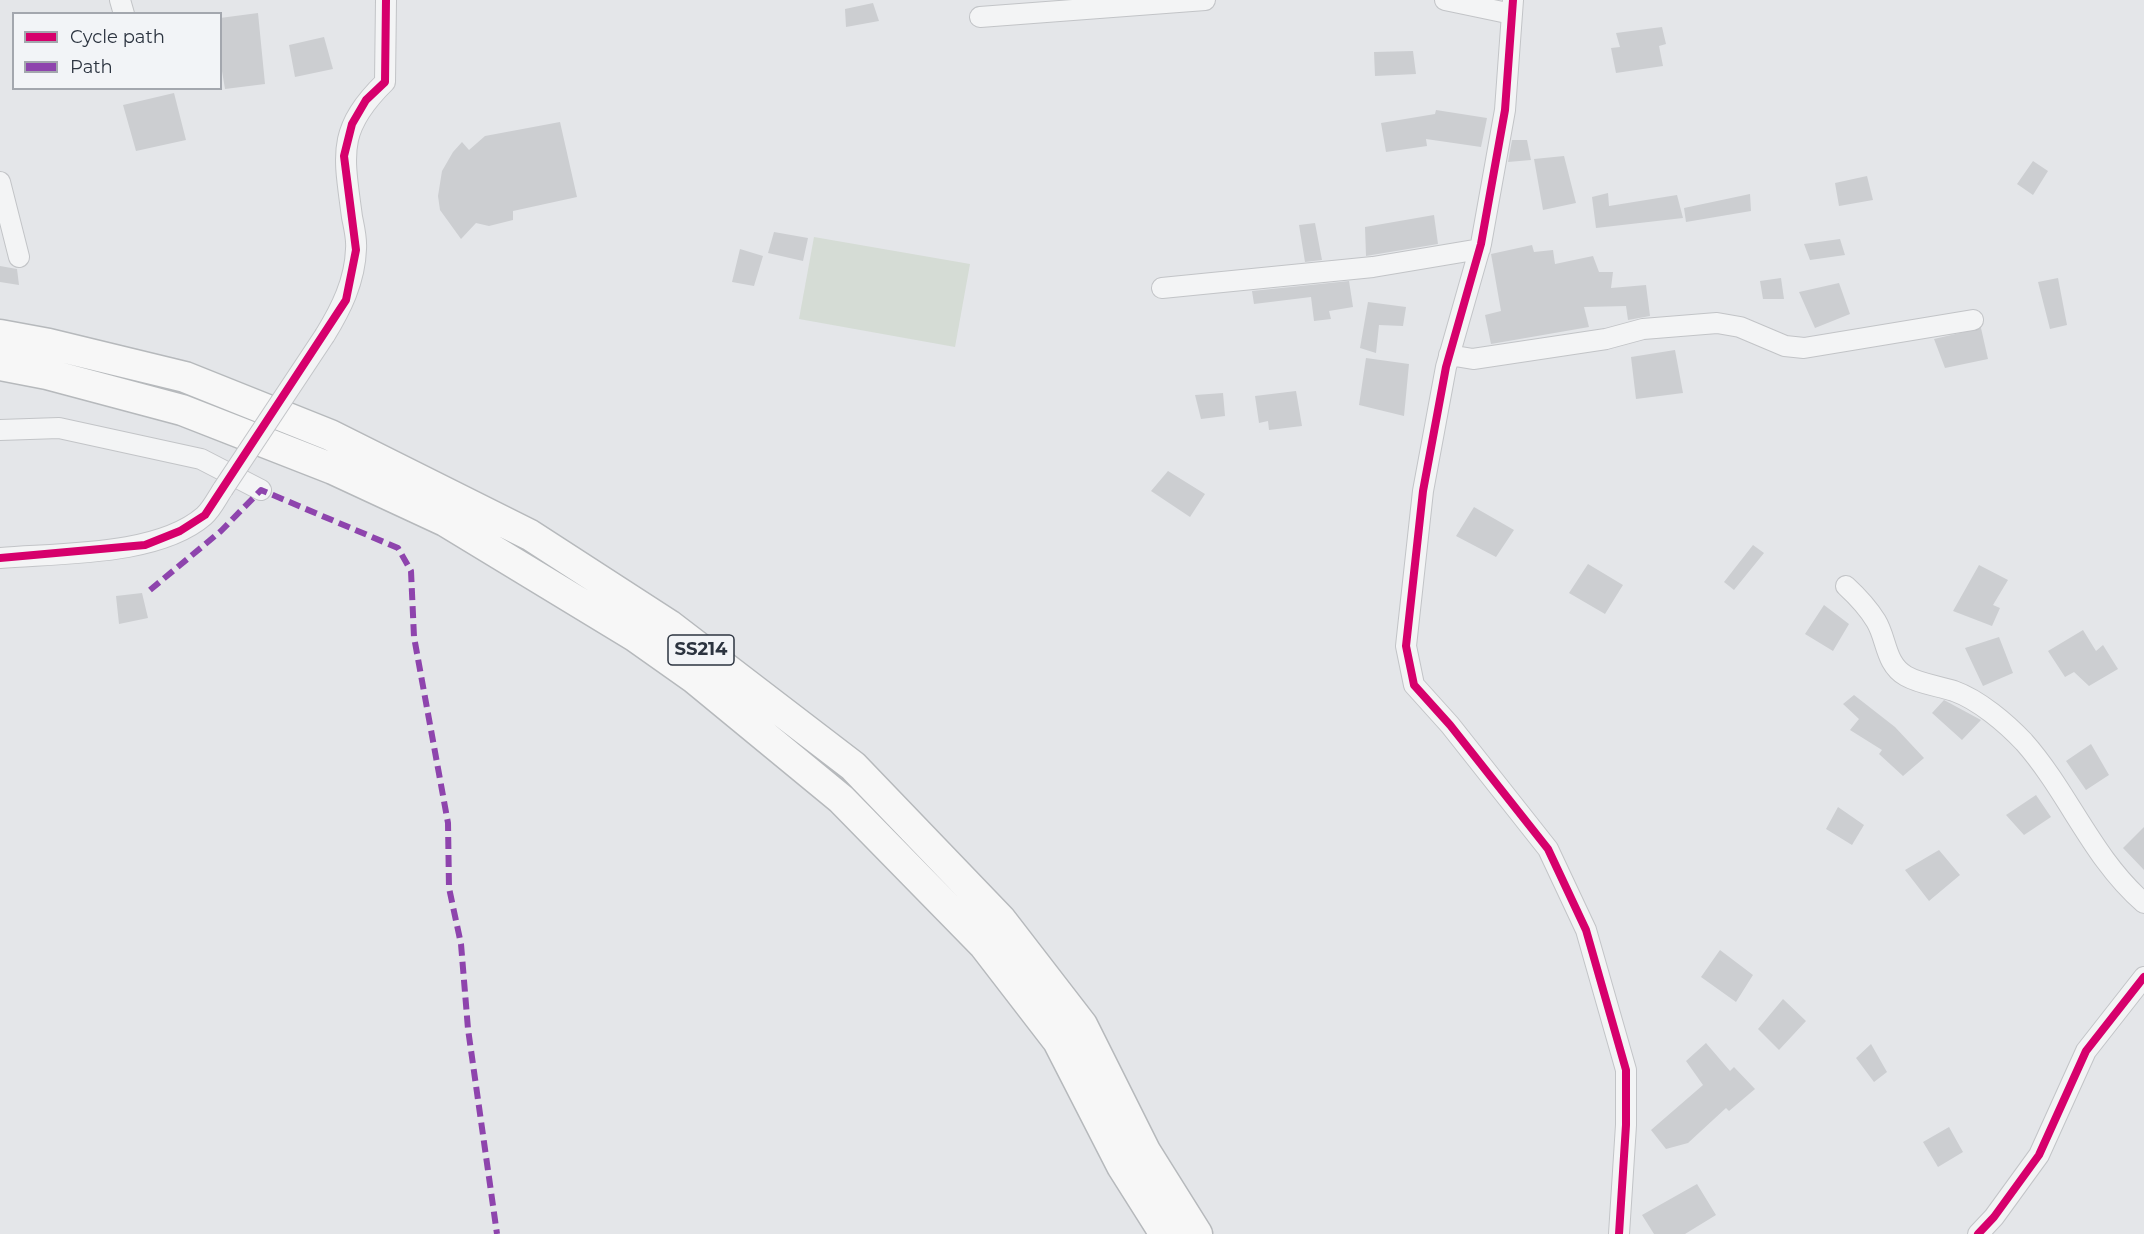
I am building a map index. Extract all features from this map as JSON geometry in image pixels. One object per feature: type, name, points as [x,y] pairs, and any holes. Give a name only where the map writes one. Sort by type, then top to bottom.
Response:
[{"type":"highway","name":"SS214","points":[[0,335],[49,344],[185,378],[330,435],[530,535],[669,625],[853,766],[1001,920],[1082,1025],[1145,1151],[1197,1234]]},
{"type":"highway","name":"SS214","points":[[0,365],[182,410],[333,469],[454,526],[626,631],[694,678],[842,799],[984,945],[1058,1041],[1122,1166],[1165,1234]]},
{"type":"street","points":[[0,558],[145,545],[180,531],[205,515],[223,489],[346,300],[356,250],[344,156],[352,124],[366,100],[385,82],[386,0]]},
{"type":"street","points":[[980,17],[1205,0]]},
{"type":"street","points":[[1445,0],[1513,7],[1504,110],[1480,249],[1449,355],[1423,491],[1406,646],[1414,685],[1548,849],[1586,930],[1626,1070],[1626,1125],[1619,1234]]},
{"type":"street","points":[[0,182],[19,257]]},
{"type":"street","points":[[1162,288],[1373,267],[1480,249]]},
{"type":"street","points":[[1449,355],[1473,359],[1606,339],[1643,329],[1717,323],[1740,327],[1785,346],[1804,348],[1973,320]]},
{"type":"street","points":[[0,430],[59,428],[201,459],[261,490]]},
{"type":"street","points":[[1846,586],[1878,623],[1895,667],[1906,676],[1972,699],[2021,740],[2044,765],[2106,863],[2124,886],[2144,903]]},
{"type":"street","points":[[1978,1234],[1994,1217],[2039,1155],[2086,1051],[2144,977]]},
{"type":"shaded area","points":[[814,237],[970,264],[955,347],[799,319]]},
{"type":"building","points":[[873,3],[879,21],[846,27],[845,9]]},
{"type":"building","points":[[258,13],[265,84],[225,89],[222,71],[222,18]]},
{"type":"building","points":[[1662,27],[1666,44],[1659,46],[1663,66],[1616,73],[1611,48],[1620,47],[1616,33]]},
{"type":"building","points":[[324,37],[333,69],[295,77],[289,45]]},
{"type":"building","points":[[1413,51],[1416,74],[1375,76],[1374,52]]},
{"type":"building","points":[[174,93],[186,140],[136,151],[123,105]]},
{"type":"building","points":[[1436,110],[1487,118],[1481,147],[1426,139],[1427,146],[1386,152],[1381,123],[1435,114]]},
{"type":"building","points":[[560,122],[577,197],[513,211],[513,220],[489,226],[476,223],[461,239],[440,210],[438,196],[442,171],[453,152],[462,142],[469,150],[485,136]]},
{"type":"building","points":[[1512,140],[1527,140],[1531,160],[1508,162]]},
{"type":"building","points":[[1564,156],[1576,203],[1543,210],[1534,159]]},
{"type":"building","points":[[2033,161],[2048,171],[2033,195],[2017,184]]},
{"type":"building","points":[[1867,176],[1873,200],[1839,206],[1835,183]]},
{"type":"building","points":[[1608,193],[1609,206],[1677,195],[1683,218],[1596,228],[1592,197]]},
{"type":"building","points":[[1750,194],[1751,211],[1686,222],[1684,208]]},
{"type":"building","points":[[1434,215],[1438,244],[1366,256],[1365,227]]},
{"type":"building","points":[[1315,223],[1322,260],[1305,262],[1299,225]]},
{"type":"building","points":[[774,232],[808,238],[803,261],[768,253]]},
{"type":"building","points":[[1840,239],[1845,255],[1810,260],[1804,244]]},
{"type":"building","points":[[1532,245],[1534,252],[1553,250],[1555,264],[1593,256],[1599,272],[1613,272],[1611,288],[1646,285],[1650,316],[1628,320],[1626,306],[1584,307],[1589,327],[1491,344],[1485,315],[1501,311],[1491,254]]},
{"type":"building","points":[[740,249],[763,256],[754,286],[732,282]]},
{"type":"building","points":[[0,266],[17,269],[19,285],[0,282]]},
{"type":"building","points":[[1781,278],[1784,299],[1763,299],[1760,281]]},
{"type":"building","points":[[2058,278],[2067,325],[2050,329],[2038,282]]},
{"type":"building","points":[[1349,281],[1353,307],[1329,311],[1331,319],[1314,321],[1311,297],[1254,304],[1252,291]]},
{"type":"building","points":[[1839,283],[1850,314],[1815,328],[1799,292]]},
{"type":"building","points":[[1368,302],[1406,307],[1403,326],[1379,325],[1376,353],[1360,348]]},
{"type":"building","points":[[1981,328],[1988,359],[1945,368],[1934,339]]},
{"type":"building","points":[[1675,350],[1683,393],[1636,399],[1631,357]]},
{"type":"building","points":[[1366,358],[1409,364],[1404,416],[1359,405]]},
{"type":"building","points":[[1296,391],[1302,426],[1269,430],[1268,421],[1259,423],[1255,396]]},
{"type":"building","points":[[1223,393],[1225,416],[1201,419],[1195,395]]},
{"type":"building","points":[[1168,471],[1205,494],[1190,517],[1151,491]]},
{"type":"building","points":[[1474,507],[1514,530],[1496,557],[1456,536]]},
{"type":"building","points":[[1753,545],[1764,553],[1734,590],[1724,582]]},
{"type":"building","points":[[1588,564],[1623,585],[1605,614],[1569,593]]},
{"type":"building","points":[[1979,565],[2008,580],[1993,605],[2000,608],[1992,626],[1953,611]]},
{"type":"building","points":[[142,593],[148,618],[119,624],[116,596]]},
{"type":"building","points":[[1824,605],[1849,624],[1833,651],[1805,634]]},
{"type":"building","points":[[2083,630],[2096,651],[2103,645],[2118,669],[2089,686],[2074,672],[2065,677],[2048,651]]},
{"type":"building","points":[[1999,637],[2013,673],[1983,686],[1965,648]]},
{"type":"building","points":[[1854,695],[1895,727],[1924,758],[1903,776],[1879,754],[1882,750],[1850,730],[1859,719],[1843,704]]},
{"type":"building","points":[[1944,700],[1981,720],[1962,740],[1932,713]]},
{"type":"building","points":[[2091,744],[2109,775],[2086,790],[2066,761]]},
{"type":"building","points":[[2036,795],[2051,817],[2024,835],[2006,815]]},
{"type":"building","points":[[1838,807],[1864,825],[1852,845],[1826,829]]},
{"type":"building","points":[[2144,827],[2144,870],[2123,848]]},
{"type":"building","points":[[1939,850],[1960,875],[1929,901],[1905,870]]},
{"type":"building","points":[[1720,950],[1753,975],[1736,1002],[1701,977]]},
{"type":"building","points":[[1783,999],[1806,1021],[1779,1050],[1758,1029]]},
{"type":"building","points":[[1706,1043],[1730,1071],[1734,1067],[1755,1089],[1729,1111],[1726,1108],[1688,1143],[1666,1149],[1651,1130],[1703,1085],[1686,1061]]},
{"type":"building","points":[[1871,1044],[1887,1072],[1874,1082],[1856,1058]]},
{"type":"building","points":[[1949,1127],[1963,1152],[1938,1167],[1923,1142]]},
{"type":"building","points":[[1697,1184],[1716,1215],[1685,1234],[1654,1234],[1642,1215]]},
{"type":"marked path","points":[[150,590],[221,531],[261,490],[398,548],[411,571],[414,637],[448,823],[449,888],[461,944],[468,1029],[497,1234]]},
{"type":"cycle path","points":[[0,558],[145,545],[180,531],[205,515],[346,300],[356,250],[344,156],[352,124],[366,100],[385,82],[386,0]]},
{"type":"cycle path","points":[[1513,0],[1505,110],[1481,244],[1446,367],[1423,491],[1406,646],[1414,685],[1450,725],[1548,849],[1586,930],[1626,1070],[1626,1125],[1619,1234]]},
{"type":"cycle path","points":[[1978,1234],[1994,1217],[2039,1155],[2086,1051],[2144,977]]}]
